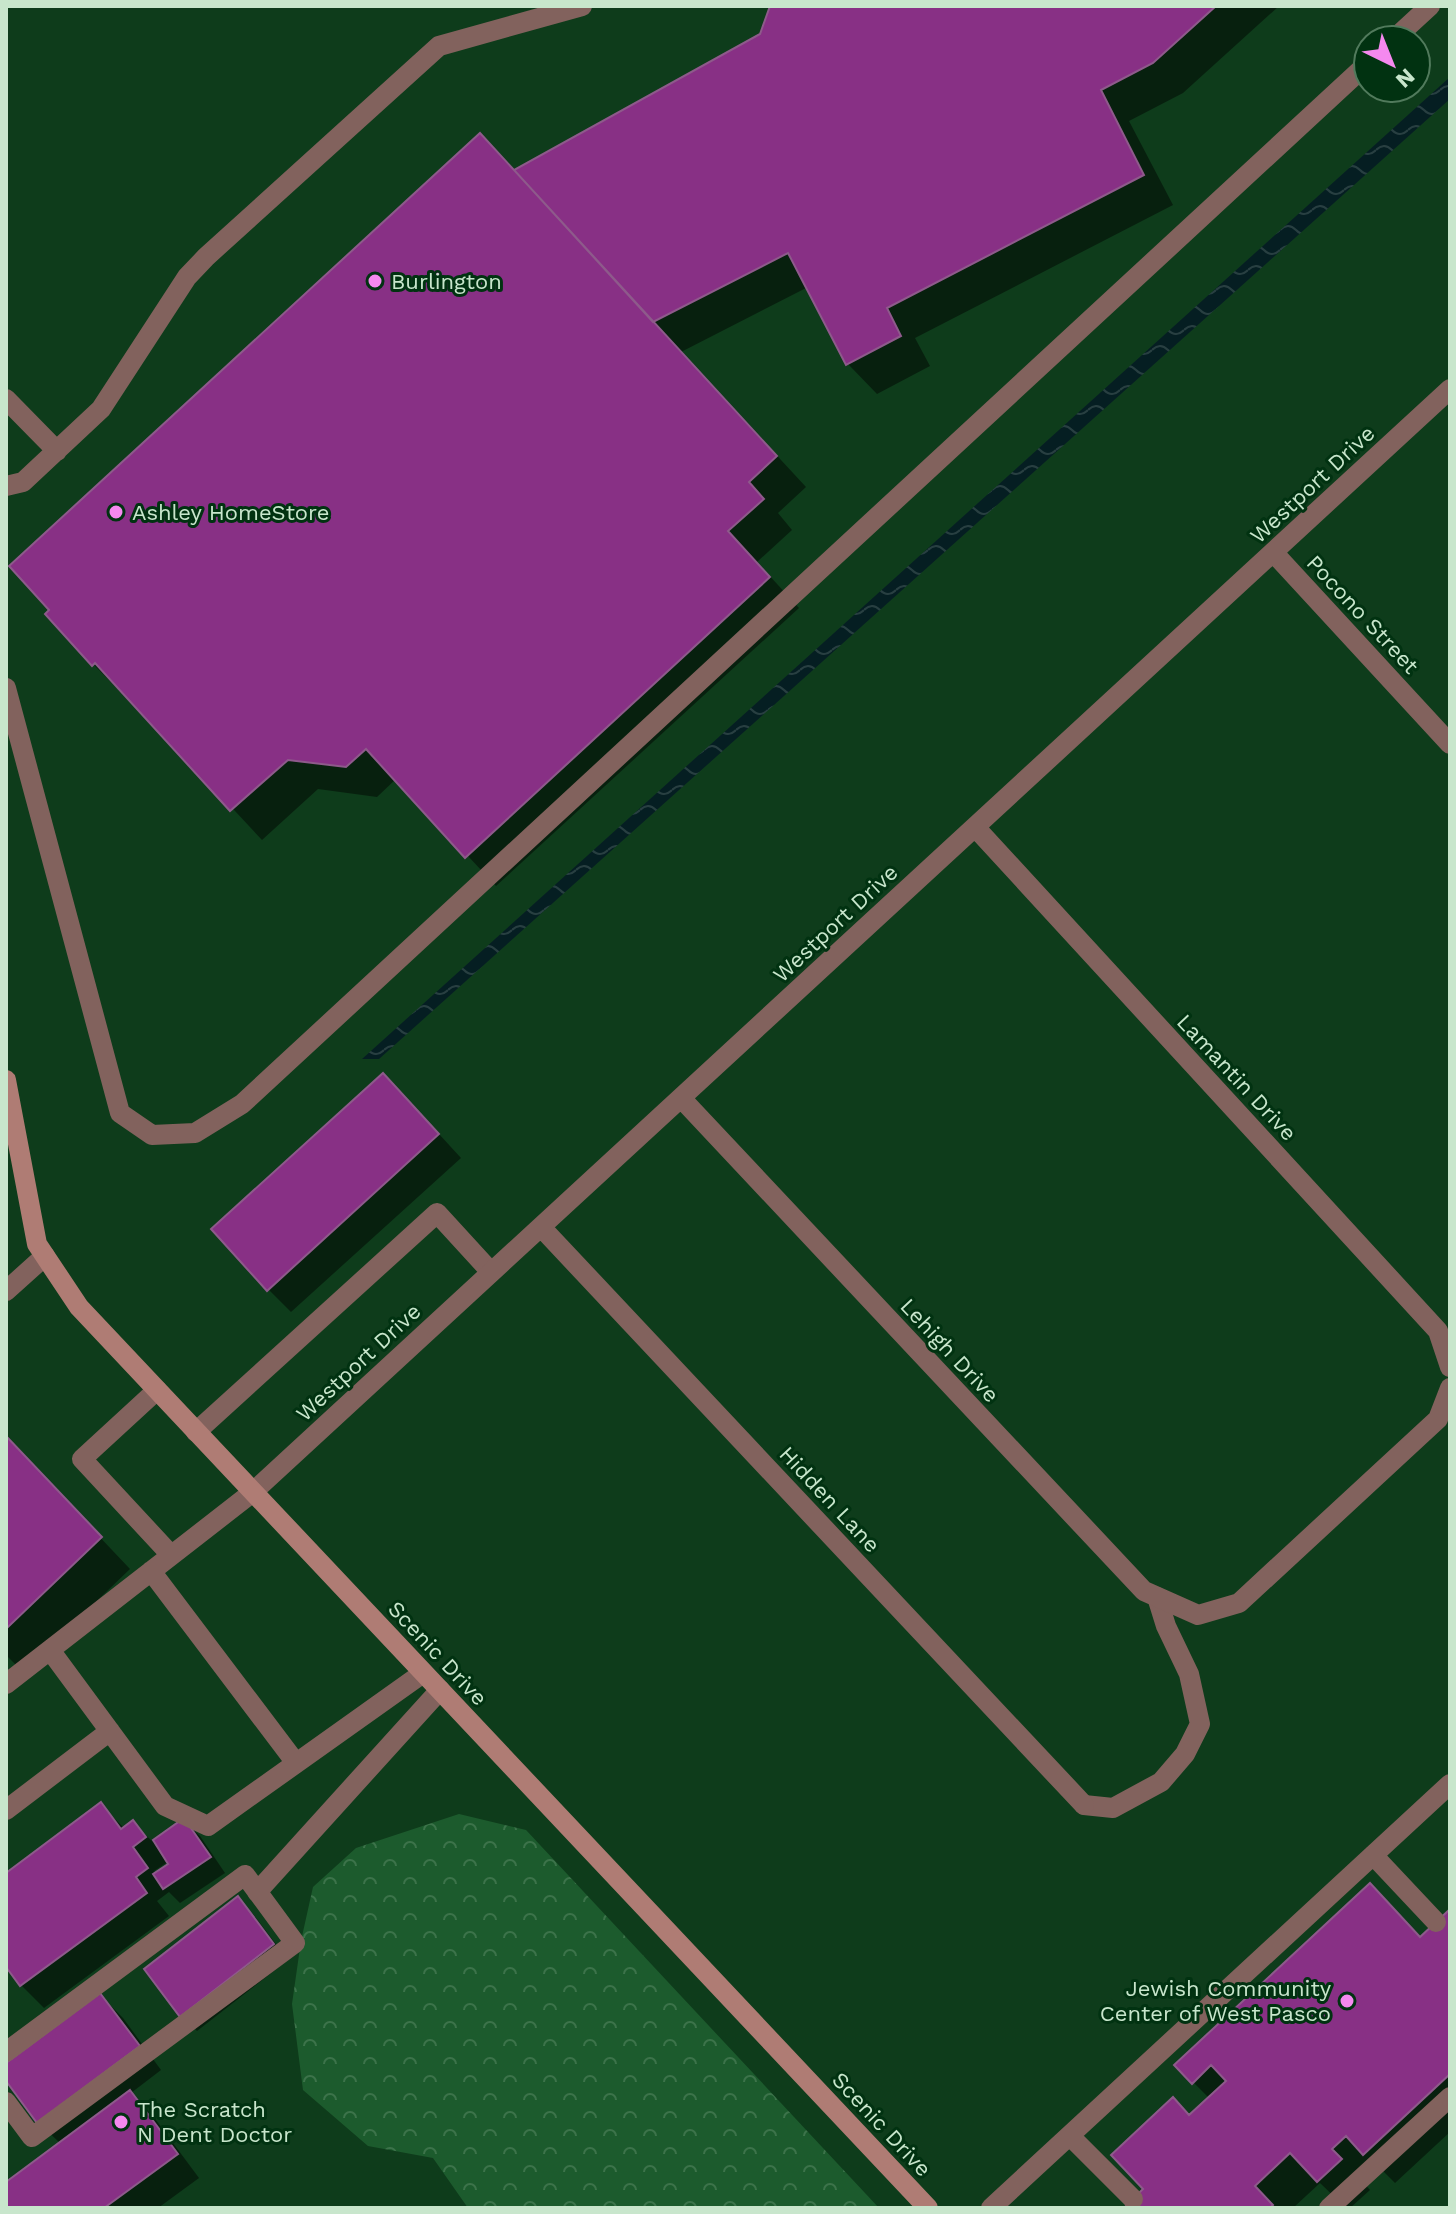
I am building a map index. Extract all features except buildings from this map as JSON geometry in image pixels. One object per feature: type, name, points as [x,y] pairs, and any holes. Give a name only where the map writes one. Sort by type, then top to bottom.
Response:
[{"type":"street","points":[[6,486],[23,482],[101,409],[187,277],[206,257],[439,46],[582,6]]},
{"type":"street","points":[[1410,24],[1430,6]]},
{"type":"street","points":[[6,688],[120,1113],[152,1135],[195,1133],[242,1104],[1352,78]]},
{"type":"street","name":"Westport Drive","points":[[6,1684],[253,1492],[1450,389]]},
{"type":"street","points":[[6,399],[57,451]]},
{"type":"street","name":"Pocono Street","points":[[1273,552],[1450,744]]},
{"type":"street","name":"Lamantin Drive","points":[[975,827],[1438,1331],[1450,1367]]},
{"type":"street","name":"Scenic Drive","points":[[6,1080],[14,1166],[37,1244],[79,1307],[928,2208]]},
{"type":"street","name":"Lehigh Drive","points":[[681,1098],[1144,1591],[1198,1615],[1239,1603],[1438,1419],[1450,1388]]},
{"type":"street","points":[[196,1432],[437,1213],[491,1272]]},
{"type":"street","name":"Hidden Lane","points":[[541,1227],[1084,1805],[1113,1808],[1161,1782],[1185,1754],[1200,1724],[1189,1674],[1166,1626],[1157,1597]]},
{"type":"street","points":[[6,1291],[45,1256]]},
{"type":"street","points":[[157,1390],[82,1459],[171,1555]]},
{"type":"street","points":[[151,1571],[296,1763]]},
{"type":"street","points":[[50,1650],[165,1806],[208,1826],[423,1673]]},
{"type":"street","points":[[257,1892],[440,1690]]},
{"type":"street","points":[[6,1810],[110,1731]]},
{"type":"street","points":[[991,2208],[1450,1784]]},
{"type":"street","points":[[1373,1855],[1436,1922]]},
{"type":"street","points":[[6,2052],[245,1875],[295,1943],[32,2137],[6,2102]]},
{"type":"street","points":[[1329,2208],[1450,2097]]},
{"type":"street","points":[[1070,2136],[1133,2199]]},
{"type":"green space","points":[[459,1814],[526,1830],[879,2208],[468,2208],[433,2158],[368,2146],[303,2090],[292,2004],[313,1887],[356,1848]]},
{"type":"water","points":[[1450,77],[1450,99],[379,1059],[362,1059],[1420,104],[1432,104],[1432,93]]},
{"type":"place","name":"Burlington","points":[[375,281]]},
{"type":"place","name":"Ashley HomeStore","points":[[116,512]]},
{"type":"place","name":"Jewish Community Center of West Pasco","points":[[1347,2001]]},
{"type":"place","name":"The Scratch N Dent Doctor","points":[[121,2122]]}]
